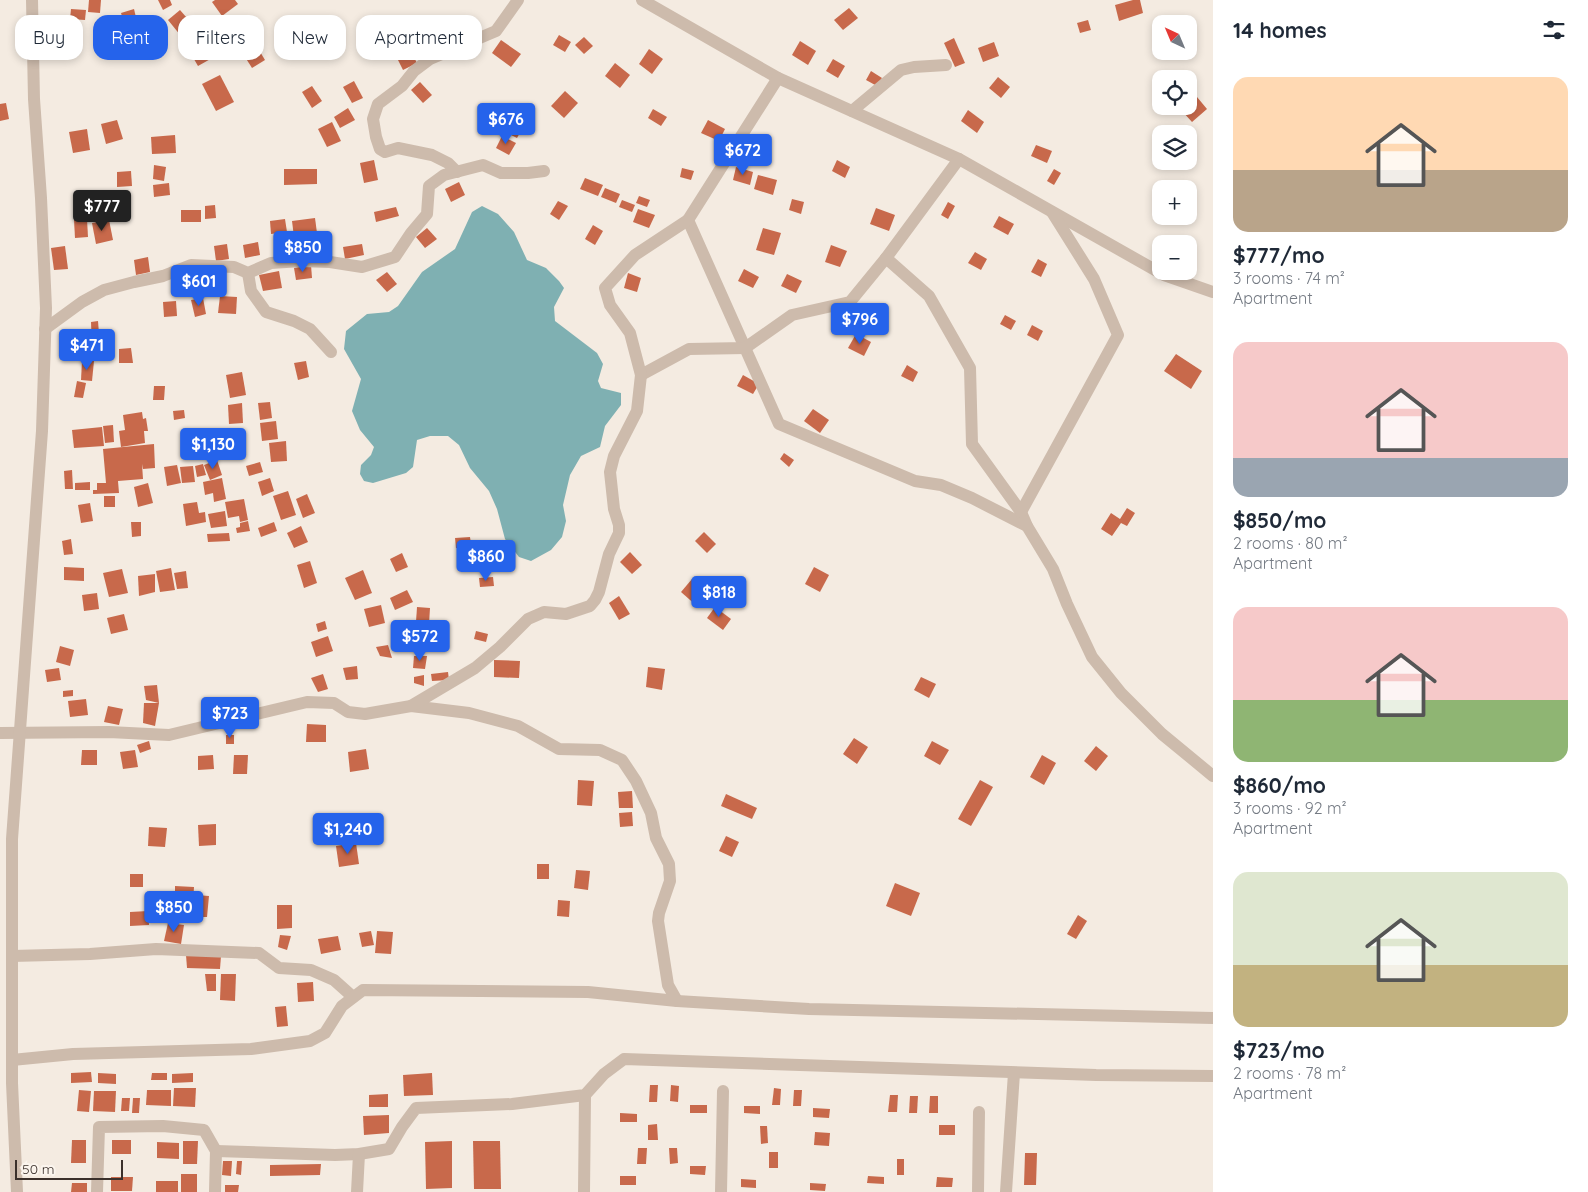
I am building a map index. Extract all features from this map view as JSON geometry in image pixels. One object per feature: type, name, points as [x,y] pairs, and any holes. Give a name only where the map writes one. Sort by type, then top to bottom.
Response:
[{"type":"street","points":[[17,1192],[12,1060],[12,956],[6,839],[20,733],[42,431],[46,308],[34,99],[32,0]]},
{"type":"street","points":[[457,172],[448,163],[432,155],[398,148],[385,152],[380,149],[373,119],[378,104],[402,86],[414,71],[430,59],[496,31],[518,0]]},
{"type":"street","points":[[642,0],[778,78],[959,159],[1164,275],[1213,292]]},
{"type":"street","points":[[852,111],[901,70],[914,67],[946,65]]},
{"type":"street","points":[[411,706],[475,668],[500,647],[528,619],[544,612],[566,614],[590,606],[600,592],[609,554],[619,533],[610,472],[614,456],[637,411],[641,375],[630,333],[610,305],[606,288],[635,255],[688,220],[778,78]]},
{"type":"street","points":[[641,375],[689,349],[745,348],[792,315],[850,302],[886,258],[959,159]]},
{"type":"street","points":[[45,329],[82,302],[104,290],[163,276],[191,265],[234,267],[248,273],[271,263],[330,262],[362,267],[395,257],[427,214],[429,186],[444,175],[483,165],[501,173],[544,171]]},
{"type":"street","points":[[1021,512],[1118,335],[1094,279],[1051,210]]},
{"type":"street","points":[[688,220],[779,424],[915,481],[941,485],[972,498],[1027,526]]},
{"type":"street","points":[[886,258],[929,296],[970,368],[972,444],[1021,512],[1027,526],[1053,569],[1092,657],[1121,693],[1162,734],[1213,776]]},
{"type":"street","points":[[248,273],[251,291],[266,312],[294,321],[310,329],[331,352]]},
{"type":"street","points":[[0,733],[109,732],[169,735],[307,702],[334,703],[348,712],[365,714],[411,706],[469,713],[518,726],[559,749],[600,750],[622,760],[636,781],[651,813],[656,838],[669,864],[670,881],[658,921],[668,985],[677,1001]]},
{"type":"street","points":[[12,956],[90,954],[156,949],[259,953],[279,968],[311,970],[334,980],[353,997]]},
{"type":"street","points":[[12,1060],[73,1054],[251,1049],[310,1041],[325,1033],[342,1006],[363,990],[579,992],[677,1001],[809,1009],[1213,1018]]},
{"type":"street","points":[[216,1151],[334,1155],[359,1154],[389,1149],[416,1108],[512,1104],[585,1095],[604,1074],[624,1059],[1014,1072],[1213,1076]]},
{"type":"street","points":[[1006,1192],[1014,1072]]},
{"type":"street","points":[[721,1192],[723,1092]]},
{"type":"street","points":[[584,1192],[585,1095]]},
{"type":"street","points":[[978,1192],[979,1112]]},
{"type":"street","points":[[96,1192],[99,1127],[163,1126],[204,1130],[216,1151],[215,1192]]},
{"type":"street","points":[[357,1192],[359,1154]]},
{"type":"water","points":[[482,206],[498,214],[514,232],[527,260],[546,268],[559,281],[564,288],[554,307],[555,321],[597,353],[603,364],[598,381],[601,388],[621,393],[621,405],[605,426],[600,447],[581,456],[570,475],[563,505],[566,521],[562,537],[551,550],[531,561],[519,557],[505,539],[497,509],[489,491],[470,468],[459,445],[448,436],[430,436],[417,440],[413,467],[406,473],[373,483],[364,481],[360,474],[361,465],[371,455],[374,447],[360,430],[352,411],[361,379],[344,349],[346,331],[367,314],[389,312],[398,306],[422,272],[455,249],[472,212]]},
{"type":"building","points":[[89,0],[101,0],[100,13],[88,12]]},
{"type":"building","points":[[158,0],[170,0],[172,5],[163,10]]},
{"type":"building","points":[[215,0],[235,0],[238,4],[221,15],[212,2]]},
{"type":"building","points":[[1140,0],[1143,13],[1119,21],[1115,5]]},
{"type":"building","points":[[849,8],[858,18],[843,30],[834,20]]},
{"type":"building","points":[[71,9],[86,10],[85,20],[83,20],[83,15],[70,15]]},
{"type":"building","points":[[134,9],[135,15],[122,15],[121,13]]},
{"type":"building","points":[[180,10],[184,15],[178,15],[178,32],[168,20]]},
{"type":"building","points":[[1088,20],[1091,30],[1080,33],[1077,23]]},
{"type":"building","points":[[559,35],[571,42],[565,52],[553,45]]},
{"type":"building","points":[[584,37],[593,46],[584,54],[575,45]]},
{"type":"building","points":[[954,38],[965,63],[955,67],[944,43]]},
{"type":"building","points":[[501,40],[521,54],[511,67],[492,53]]},
{"type":"building","points":[[800,41],[816,51],[808,65],[792,55]]},
{"type":"building","points":[[994,42],[999,56],[983,62],[978,48]]},
{"type":"building","points":[[649,49],[663,59],[652,74],[639,64]]},
{"type":"building","points":[[264,58],[265,60],[252,68],[247,60],[264,60]]},
{"type":"building","points":[[833,59],[845,66],[838,78],[826,71]]},
{"type":"building","points":[[194,60],[209,60],[198,66]]},
{"type":"building","points":[[398,60],[415,60],[417,63],[403,70]]},
{"type":"building","points":[[615,63],[630,75],[620,88],[605,76]]},
{"type":"building","points":[[871,71],[882,78],[877,86],[866,80]]},
{"type":"building","points":[[220,75],[234,102],[216,111],[202,84]]},
{"type":"building","points":[[998,77],[1010,87],[1001,98],[989,88]]},
{"type":"building","points":[[354,81],[363,98],[352,103],[343,87]]},
{"type":"building","points":[[420,82],[432,95],[423,103],[411,90]]},
{"type":"building","points":[[312,86],[322,101],[312,108],[302,92]]},
{"type":"building","points":[[565,91],[578,103],[564,118],[551,106]]},
{"type":"building","points":[[1197,97],[1207,109],[1192,122],[1186,115],[1197,115]]},
{"type":"building","points":[[6,103],[9,119],[0,121],[0,104]]},
{"type":"building","points":[[508,104],[515,109],[510,118],[502,113]]},
{"type":"building","points":[[348,108],[355,120],[340,128],[334,117]]},
{"type":"building","points":[[653,109],[667,117],[661,126],[648,118]]},
{"type":"building","points":[[968,110],[984,122],[977,133],[961,121]]},
{"type":"building","points":[[117,120],[123,139],[106,144],[101,124]]},
{"type":"building","points":[[708,120],[725,129],[719,141],[701,133]]},
{"type":"building","points":[[332,122],[341,141],[327,147],[318,129]]},
{"type":"building","points":[[510,123],[522,129],[517,138],[505,132]]},
{"type":"building","points":[[87,129],[90,150],[73,153],[69,132]]},
{"type":"building","points":[[175,135],[176,153],[152,154],[151,137]]},
{"type":"building","points":[[502,136],[516,143],[509,155],[496,148]]},
{"type":"building","points":[[1036,145],[1052,151],[1047,163],[1031,156]]},
{"type":"building","points":[[374,160],[378,180],[364,183],[360,163]]},
{"type":"building","points":[[837,160],[850,167],[845,178],[832,171]]},
{"type":"building","points":[[154,165],[166,167],[164,181],[153,179]]},
{"type":"building","points":[[736,167],[753,172],[750,185],[733,180]]},
{"type":"building","points":[[682,168],[694,171],[691,180],[680,177]]},
{"type":"building","points":[[284,169],[317,169],[317,184],[284,185]]},
{"type":"building","points":[[1054,169],[1061,173],[1054,185],[1047,181]]},
{"type":"building","points":[[131,171],[132,186],[117,187],[117,172]]},
{"type":"building","points":[[758,175],[777,180],[773,195],[754,189]]},
{"type":"building","points":[[585,178],[603,185],[598,196],[580,189]]},
{"type":"building","points":[[459,182],[465,195],[451,202],[445,189]]},
{"type":"building","points":[[169,183],[170,195],[154,197],[153,185]]},
{"type":"building","points":[[605,188],[620,194],[616,203],[601,197]]},
{"type":"building","points":[[639,196],[650,200],[647,207],[636,203]]},
{"type":"building","points":[[792,199],[804,202],[801,214],[789,210]]},
{"type":"building","points":[[622,200],[635,205],[632,212],[619,207]]},
{"type":"building","points":[[558,201],[568,206],[559,220],[550,214]]},
{"type":"building","points":[[948,202],[955,206],[948,219],[941,215]]},
{"type":"building","points":[[215,205],[216,218],[205,219],[205,206]]},
{"type":"building","points":[[396,207],[399,216],[376,222],[374,212]]},
{"type":"building","points":[[876,208],[895,215],[889,231],[870,224]]},
{"type":"building","points":[[638,209],[655,215],[649,228],[633,222]]},
{"type":"building","points":[[181,210],[201,210],[201,222],[181,222]]},
{"type":"building","points":[[999,216],[1014,224],[1008,235],[993,227]]},
{"type":"building","points":[[315,218],[317,233],[294,237],[292,221]]},
{"type":"building","points":[[87,219],[88,237],[75,238],[74,220]]},
{"type":"building","points":[[285,219],[287,232],[271,234],[270,221]]},
{"type":"building","points":[[109,220],[113,240],[96,244],[92,223]]},
{"type":"building","points":[[593,225],[603,231],[595,245],[585,239]]},
{"type":"building","points":[[427,228],[437,239],[425,248],[416,237]]},
{"type":"building","points":[[763,228],[781,233],[774,255],[756,250]]},
{"type":"building","points":[[258,242],[260,255],[245,258],[243,245]]},
{"type":"building","points":[[227,244],[229,259],[216,261],[214,246]]},
{"type":"building","points":[[362,244],[364,255],[345,259],[343,247]]},
{"type":"building","points":[[831,245],[847,251],[840,267],[825,262]]},
{"type":"building","points":[[65,246],[68,269],[54,270],[51,248]]},
{"type":"building","points":[[975,252],[987,259],[981,270],[968,263]]},
{"type":"building","points":[[148,257],[150,272],[136,275],[134,260]]},
{"type":"building","points":[[1038,259],[1047,264],[1041,277],[1031,272]]},
{"type":"building","points":[[311,265],[312,278],[296,280],[294,268]]},
{"type":"building","points":[[744,269],[759,277],[753,288],[738,281]]},
{"type":"building","points":[[279,271],[282,288],[263,291],[259,275]]},
{"type":"building","points":[[387,272],[397,284],[387,292],[376,280]]},
{"type":"building","points":[[628,273],[641,278],[637,292],[624,288]]},
{"type":"building","points":[[787,274],[802,281],[796,293],[781,286]]},
{"type":"building","points":[[220,296],[237,297],[236,314],[218,313]]},
{"type":"building","points":[[203,298],[206,314],[195,317],[191,300]]},
{"type":"building","points":[[176,301],[177,316],[164,317],[163,302]]},
{"type":"building","points":[[1005,315],[1016,321],[1011,330],[1000,324]]},
{"type":"building","points":[[98,321],[100,346],[92,348],[91,322]]},
{"type":"building","points":[[1032,325],[1043,331],[1038,341],[1027,335]]},
{"type":"building","points":[[856,334],[871,342],[864,356],[848,348]]},
{"type":"building","points":[[131,348],[133,363],[119,363],[119,349]]},
{"type":"building","points":[[1176,354],[1202,371],[1191,389],[1164,371]]},
{"type":"building","points":[[82,361],[94,361],[92,381],[81,380]]},
{"type":"building","points":[[306,361],[309,377],[298,380],[294,363]]},
{"type":"building","points":[[907,365],[918,372],[913,382],[901,376]]},
{"type":"building","points":[[242,372],[246,395],[230,398],[226,375]]},
{"type":"building","points":[[743,375],[759,384],[753,394],[737,386]]},
{"type":"building","points":[[77,381],[86,383],[83,398],[74,397]]},
{"type":"building","points":[[154,386],[165,386],[164,400],[153,400]]},
{"type":"building","points":[[270,402],[272,418],[260,420],[258,403]]},
{"type":"building","points":[[242,403],[243,423],[229,424],[228,405]]},
{"type":"building","points":[[813,409],[829,420],[820,433],[804,421]]},
{"type":"building","points":[[184,410],[185,418],[174,420],[173,411]]},
{"type":"building","points":[[142,412],[143,419],[146,418],[148,431],[144,431],[145,443],[121,447],[119,431],[125,430],[123,415]]},
{"type":"building","points":[[276,421],[278,439],[262,441],[260,423]]},
{"type":"building","points":[[113,425],[114,442],[105,443],[103,426]]},
{"type":"building","points":[[102,427],[104,446],[74,448],[72,430]]},
{"type":"building","points":[[210,432],[214,449],[198,453],[194,435]]},
{"type":"building","points":[[286,441],[287,461],[271,462],[269,443]]},
{"type":"building","points":[[154,444],[155,468],[143,469],[142,464],[143,479],[118,481],[119,493],[93,494],[93,490],[97,490],[97,483],[106,483],[103,449]]},
{"type":"building","points":[[784,453],[794,460],[789,467],[780,459]]},
{"type":"building","points":[[217,460],[222,475],[210,480],[204,465]]},
{"type":"building","points":[[260,462],[263,472],[249,476],[246,466]]},
{"type":"building","points":[[203,464],[206,475],[197,477],[195,466]]},
{"type":"building","points":[[177,465],[181,483],[167,486],[164,467]]},
{"type":"building","points":[[193,466],[195,482],[182,483],[180,467]]},
{"type":"building","points":[[72,470],[73,489],[65,489],[64,471]]},
{"type":"building","points":[[222,478],[226,499],[214,502],[213,493],[205,495],[203,482]]},
{"type":"building","points":[[270,478],[274,491],[262,496],[258,482]]},
{"type":"building","points":[[90,482],[90,490],[75,490],[75,483]]},
{"type":"building","points":[[148,483],[153,503],[138,507],[134,487]]},
{"type":"building","points":[[288,491],[296,515],[281,520],[273,496]]},
{"type":"building","points":[[307,494],[315,513],[303,518],[296,499]]},
{"type":"building","points":[[104,496],[115,496],[115,507],[104,507]]},
{"type":"building","points":[[244,499],[248,520],[240,522],[239,516],[228,518],[225,502]]},
{"type":"building","points":[[197,502],[199,513],[205,512],[206,522],[186,526],[183,504]]},
{"type":"building","points":[[90,503],[93,521],[81,523],[78,505]]},
{"type":"building","points":[[1127,508],[1135,513],[1127,526],[1121,523],[1112,536],[1101,529],[1111,513],[1120,519]]},
{"type":"building","points":[[225,511],[227,526],[211,528],[208,514]]},
{"type":"building","points":[[248,521],[250,531],[237,533],[236,528],[240,527],[240,523]]},
{"type":"building","points":[[131,522],[141,522],[141,536],[132,537]]},
{"type":"building","points":[[274,522],[277,531],[261,537],[258,528]]},
{"type":"building","points":[[301,526],[308,542],[294,548],[287,533]]},
{"type":"building","points":[[704,532],[716,544],[707,553],[695,541]]},
{"type":"building","points":[[229,533],[230,541],[208,542],[207,534]]},
{"type":"building","points":[[470,537],[472,550],[456,548],[455,538]]},
{"type":"building","points":[[71,539],[73,554],[64,555],[62,541]]},
{"type":"building","points":[[484,549],[488,561],[474,562],[472,550]]},
{"type":"building","points":[[630,552],[642,565],[632,574],[620,562]]},
{"type":"building","points":[[402,553],[408,567],[396,572],[390,559]]},
{"type":"building","points":[[310,561],[317,583],[304,588],[297,565]]},
{"type":"building","points":[[64,567],[84,568],[84,581],[64,580]]},
{"type":"building","points":[[814,567],[829,575],[820,592],[805,584]]},
{"type":"building","points":[[171,568],[175,590],[160,592],[156,571]]},
{"type":"building","points":[[122,569],[128,593],[109,597],[103,573]]},
{"type":"building","points":[[363,570],[372,593],[355,600],[345,578]]},
{"type":"building","points":[[186,571],[188,588],[177,589],[174,573]]},
{"type":"building","points":[[155,574],[155,592],[139,596],[138,576]]},
{"type":"building","points":[[493,577],[494,586],[480,587],[479,578]]},
{"type":"building","points":[[692,579],[709,594],[698,607],[681,592]]},
{"type":"building","points":[[407,590],[413,602],[395,610],[390,598]]},
{"type":"building","points":[[97,593],[99,609],[84,611],[82,595]]},
{"type":"building","points":[[619,596],[630,614],[619,620],[609,603]]},
{"type":"building","points":[[381,605],[385,623],[369,627],[364,609]]},
{"type":"building","points":[[417,607],[430,608],[429,624],[416,622]]},
{"type":"building","points":[[715,607],[731,619],[723,630],[707,618]]},
{"type":"building","points":[[124,614],[128,630],[111,634],[107,618]]},
{"type":"building","points":[[325,621],[327,629],[318,632],[316,624]]},
{"type":"building","points":[[415,630],[424,631],[424,642],[414,642]]},
{"type":"building","points":[[476,631],[488,634],[486,642],[474,639]]},
{"type":"building","points":[[328,636],[333,651],[316,657],[311,642]]},
{"type":"building","points":[[388,645],[392,658],[380,656],[376,647]]},
{"type":"building","points":[[60,646],[74,650],[70,666],[56,662]]},
{"type":"building","points":[[414,656],[427,656],[425,669],[413,668]]},
{"type":"building","points":[[494,660],[520,661],[519,678],[494,677]]},
{"type":"building","points":[[357,666],[358,679],[346,680],[343,668]]},
{"type":"building","points":[[648,667],[665,669],[662,690],[646,687]]},
{"type":"building","points":[[59,668],[61,680],[47,682],[45,670]]},
{"type":"building","points":[[448,672],[449,680],[432,681],[431,674]]},
{"type":"building","points":[[323,674],[328,689],[318,692],[311,678]]},
{"type":"building","points":[[424,675],[424,686],[414,683],[414,677]]},
{"type":"building","points":[[921,677],[936,684],[929,698],[914,690]]},
{"type":"building","points":[[157,685],[159,703],[146,700],[144,686]]},
{"type":"building","points":[[73,690],[73,696],[63,697],[63,691]]},
{"type":"building","points":[[86,699],[88,715],[70,717],[68,701]]},
{"type":"building","points":[[144,703],[159,703],[155,726],[143,723]]},
{"type":"building","points":[[108,706],[123,709],[119,725],[104,722]]},
{"type":"building","points":[[307,724],[326,725],[326,742],[306,742]]},
{"type":"building","points":[[226,735],[234,735],[234,744],[226,744]]},
{"type":"building","points":[[854,738],[868,747],[857,764],[843,754]]},
{"type":"building","points":[[149,741],[151,749],[140,753],[137,745]]},
{"type":"building","points":[[932,741],[949,750],[940,765],[924,756]]},
{"type":"building","points":[[1096,746],[1108,756],[1096,771],[1084,761]]},
{"type":"building","points":[[366,749],[369,769],[350,772],[348,752]]},
{"type":"building","points":[[82,750],[97,750],[97,765],[81,765]]},
{"type":"building","points":[[135,750],[138,767],[123,769],[120,752]]},
{"type":"building","points":[[213,755],[214,769],[198,770],[198,756]]},
{"type":"building","points":[[234,755],[248,755],[247,774],[233,774]]},
{"type":"building","points":[[1042,755],[1056,763],[1044,785],[1030,777]]},
{"type":"building","points":[[578,780],[594,781],[592,806],[577,805]]},
{"type":"building","points":[[980,780],[993,787],[971,826],[958,819]]},
{"type":"building","points":[[632,791],[633,808],[619,808],[618,792]]},
{"type":"building","points":[[726,794],[757,808],[752,819],[721,806]]},
{"type":"building","points":[[632,812],[633,826],[620,827],[619,813]]},
{"type":"building","points":[[216,824],[216,845],[199,846],[198,825]]},
{"type":"building","points":[[149,827],[167,828],[165,847],[148,846]]},
{"type":"building","points":[[726,836],[739,842],[732,857],[719,851]]},
{"type":"building","points":[[356,843],[359,864],[339,867],[336,846]]},
{"type":"building","points":[[537,864],[549,864],[549,879],[537,879]]},
{"type":"building","points":[[576,870],[590,871],[588,890],[574,888]]},
{"type":"building","points":[[130,874],[143,874],[143,887],[130,887]]},
{"type":"building","points":[[895,883],[920,893],[911,916],[886,906]]},
{"type":"building","points":[[175,886],[194,887],[193,903],[175,902]]},
{"type":"building","points":[[196,895],[209,896],[207,917],[195,917]]},
{"type":"building","points":[[558,900],[570,901],[569,917],[557,916]]},
{"type":"building","points":[[277,905],[292,905],[292,928],[277,929]]},
{"type":"building","points":[[148,911],[149,925],[130,926],[130,912]]},
{"type":"building","points":[[1078,915],[1087,921],[1076,939],[1067,934]]},
{"type":"building","points":[[168,923],[184,925],[181,944],[164,941]]},
{"type":"building","points":[[371,931],[374,945],[362,947],[359,933]]},
{"type":"building","points":[[377,931],[393,932],[391,954],[375,953]]},
{"type":"building","points":[[280,935],[291,936],[287,950],[278,947]]},
{"type":"building","points":[[338,936],[341,950],[321,954],[318,939]]},
{"type":"building","points":[[186,955],[221,956],[220,969],[187,968]]},
{"type":"building","points":[[205,974],[216,974],[216,991],[207,991]]},
{"type":"building","points":[[221,974],[236,974],[235,1001],[220,1000]]},
{"type":"building","points":[[313,982],[314,1001],[298,1002],[297,983]]},
{"type":"building","points":[[286,1006],[288,1026],[277,1027],[275,1007]]},
{"type":"building","points":[[91,1072],[92,1082],[71,1083],[71,1073]]},
{"type":"building","points":[[98,1073],[116,1074],[116,1084],[98,1083]]},
{"type":"building","points":[[152,1073],[167,1073],[167,1080],[151,1080]]},
{"type":"building","points":[[193,1073],[193,1082],[172,1083],[172,1074]]},
{"type":"building","points":[[432,1073],[433,1095],[404,1096],[403,1075]]},
{"type":"building","points":[[650,1085],[658,1085],[657,1102],[649,1102]]},
{"type":"building","points":[[671,1085],[679,1086],[678,1102],[670,1101]]},
{"type":"building","points":[[174,1088],[196,1088],[195,1107],[173,1106]]},
{"type":"building","points":[[774,1088],[781,1089],[780,1105],[772,1105]]},
{"type":"building","points":[[79,1090],[91,1091],[89,1112],[77,1111]]},
{"type":"building","points":[[147,1090],[171,1090],[171,1106],[146,1105]]},
{"type":"building","points":[[794,1090],[802,1090],[801,1106],[793,1106]]},
{"type":"building","points":[[94,1091],[116,1091],[115,1112],[93,1111]]},
{"type":"building","points":[[388,1094],[388,1107],[369,1107],[369,1095]]},
{"type":"building","points":[[890,1095],[898,1095],[897,1112],[888,1112]]},
{"type":"building","points":[[910,1096],[918,1096],[917,1113],[909,1113]]},
{"type":"building","points":[[930,1096],[938,1096],[938,1113],[929,1113]]},
{"type":"building","points":[[122,1098],[130,1098],[129,1111],[121,1111]]},
{"type":"building","points":[[133,1098],[140,1098],[139,1113],[132,1113]]},
{"type":"building","points":[[690,1105],[707,1105],[707,1113],[690,1113]]},
{"type":"building","points":[[744,1106],[760,1106],[760,1114],[744,1113]]},
{"type":"building","points":[[813,1108],[830,1109],[829,1118],[813,1117]]},
{"type":"building","points":[[620,1113],[637,1114],[637,1122],[620,1122]]},
{"type":"building","points":[[389,1115],[389,1133],[364,1135],[363,1116]]},
{"type":"building","points":[[657,1124],[658,1140],[648,1140],[648,1125]]},
{"type":"building","points":[[939,1125],[955,1125],[955,1135],[939,1135]]},
{"type":"building","points":[[760,1126],[767,1126],[768,1143],[761,1144]]},
{"type":"building","points":[[815,1132],[830,1133],[829,1146],[814,1145]]},
{"type":"building","points":[[72,1140],[86,1140],[86,1163],[71,1163]]},
{"type":"building","points":[[112,1140],[131,1140],[131,1154],[112,1154]]},
{"type":"building","points":[[183,1141],[198,1141],[197,1164],[183,1164]]},
{"type":"building","points":[[452,1141],[452,1188],[426,1189],[425,1142]]},
{"type":"building","points":[[473,1141],[500,1141],[501,1189],[474,1189]]},
{"type":"building","points":[[157,1142],[179,1143],[179,1159],[157,1158]]},
{"type":"building","points":[[638,1148],[647,1148],[646,1164],[637,1164]]},
{"type":"building","points":[[669,1148],[677,1148],[678,1163],[670,1164]]},
{"type":"building","points":[[769,1152],[778,1152],[778,1168],[769,1168]]},
{"type":"building","points":[[1025,1153],[1037,1153],[1036,1185],[1024,1185]]},
{"type":"building","points":[[897,1159],[904,1159],[904,1175],[897,1175]]},
{"type":"building","points":[[223,1161],[232,1161],[231,1176],[222,1175]]},
{"type":"building","points":[[237,1161],[242,1161],[241,1175],[236,1174]]},
{"type":"building","points":[[321,1164],[320,1175],[270,1176],[270,1165]]},
{"type":"building","points":[[690,1166],[706,1166],[705,1175],[690,1174]]},
{"type":"building","points":[[181,1174],[197,1174],[197,1192],[181,1192]]},
{"type":"building","points":[[620,1176],[636,1176],[636,1185],[620,1185]]},
{"type":"building","points":[[868,1176],[884,1177],[884,1184],[867,1183]]},
{"type":"building","points":[[111,1177],[133,1177],[132,1191],[111,1191]]},
{"type":"building","points":[[937,1177],[953,1178],[952,1187],[936,1187]]},
{"type":"building","points":[[741,1179],[756,1180],[756,1188],[741,1187]]},
{"type":"building","points":[[156,1181],[178,1181],[178,1192],[156,1192]]},
{"type":"building","points":[[72,1183],[87,1183],[87,1192],[71,1192]]},
{"type":"building","points":[[810,1183],[826,1184],[825,1191],[810,1190]]},
{"type":"building","points":[[225,1185],[239,1185],[238,1192],[225,1192]]}]
